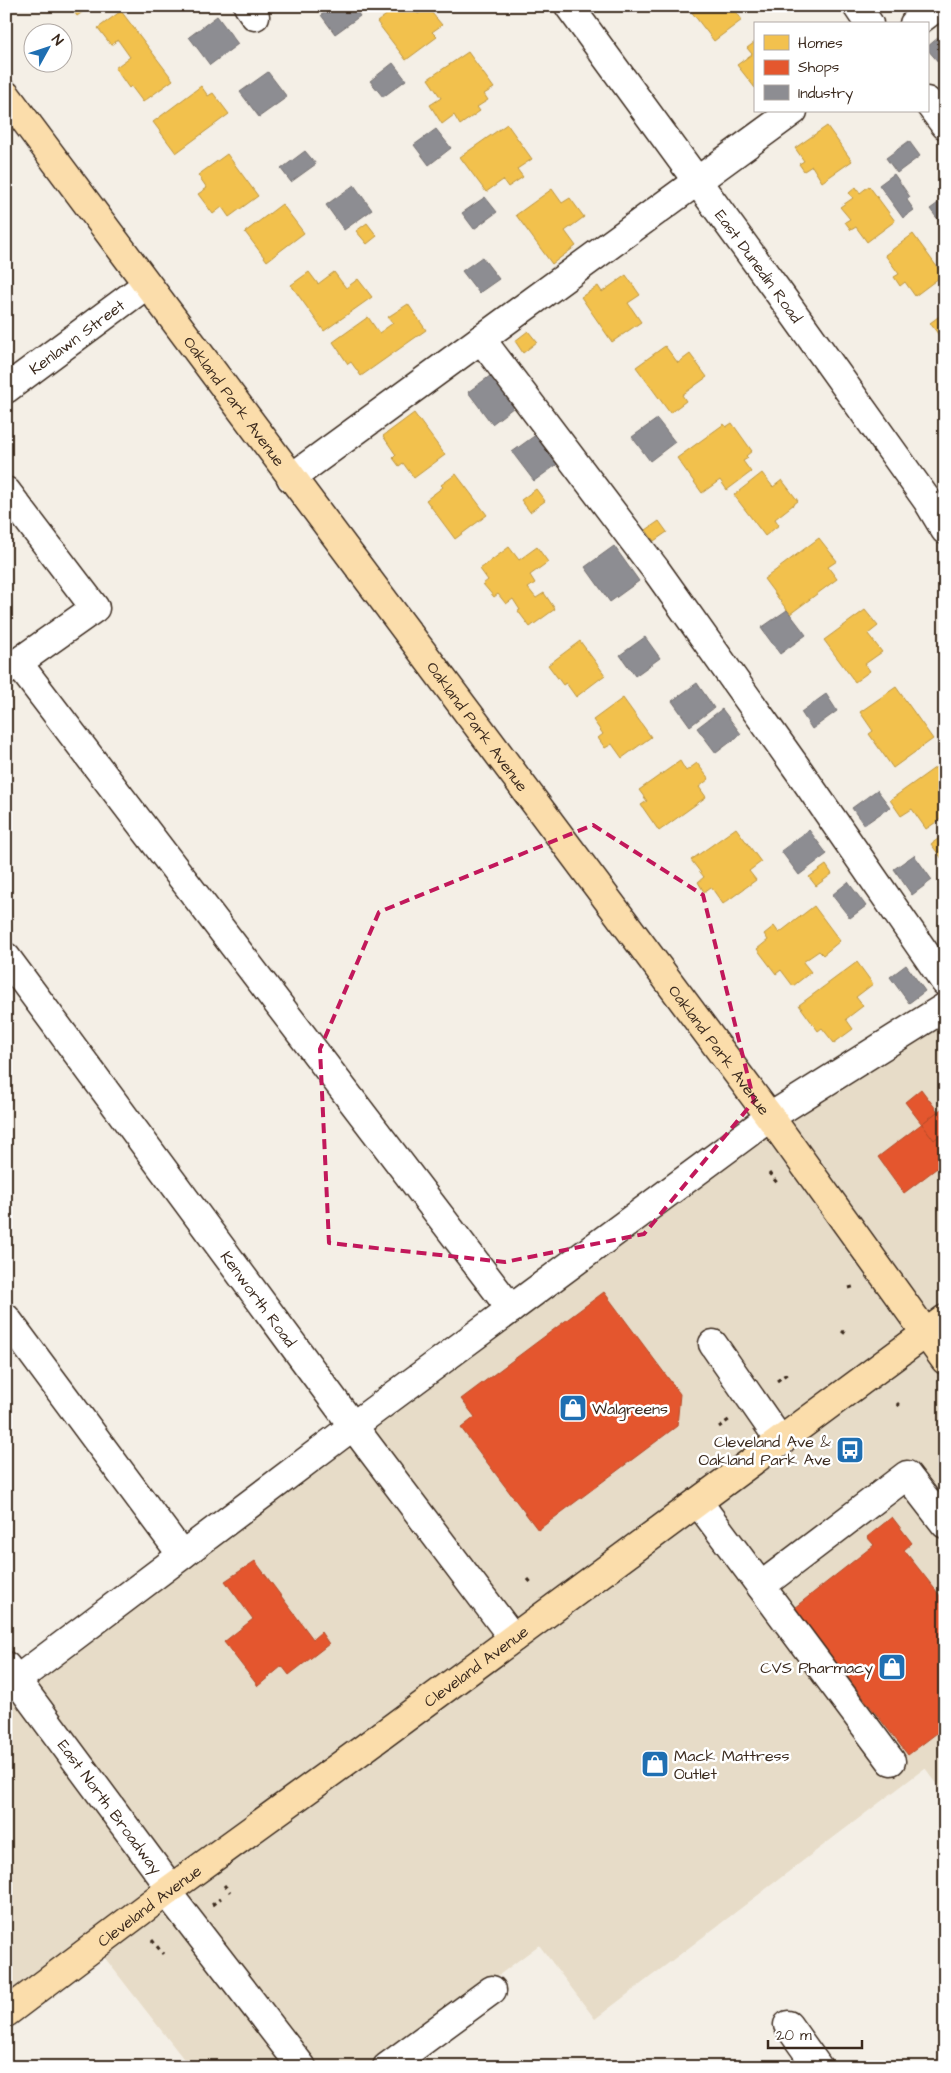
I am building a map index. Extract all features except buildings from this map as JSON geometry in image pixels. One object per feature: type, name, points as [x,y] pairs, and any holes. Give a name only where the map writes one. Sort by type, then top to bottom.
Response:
[{"type":"main road","name":"Oakland Park Avenue","points":[[6,95],[146,285],[770,1117],[935,1326],[945,1360]]},
{"type":"main road","name":"Cleveland Avenue","points":[[6,2013],[168,1890],[781,1442],[935,1326]]},
{"type":"street","name":"East Dunedin Road","points":[[569,6],[698,181],[921,492],[945,530]]},
{"type":"street","points":[[857,6],[868,22]]},
{"type":"street","points":[[917,22],[938,6]]},
{"type":"street","points":[[928,102],[945,124]]},
{"type":"street","points":[[291,478],[792,112]]},
{"type":"street","name":"Kenlawn Street","points":[[6,389],[146,285]]},
{"type":"street","points":[[481,339],[656,570],[799,770],[945,982]]},
{"type":"street","points":[[6,491],[95,608],[12,667],[511,1309]]},
{"type":"street","name":"Kenworth Road","points":[[6,957],[353,1426],[514,1638]]},
{"type":"street","points":[[10,1678],[182,1555],[770,1117],[945,1007]]},
{"type":"street","points":[[6,1318],[182,1555]]},
{"type":"street","points":[[713,1344],[781,1442]]},
{"type":"street","points":[[761,1586],[907,1475],[945,1524]]},
{"type":"street","points":[[698,1502],[891,1761]]},
{"type":"street","name":"East North Broadway","points":[[10,1678],[164,1880],[173,1900],[302,2067]]},
{"type":"street","points":[[387,2067],[492,1990]]},
{"type":"street","points":[[788,2025],[818,2067]]},
{"type":"path","points":[[769,1173],[778,1184]]},
{"type":"path","points":[[842,1331],[847,1335]]},
{"type":"path","points":[[778,1381],[788,1373]]},
{"type":"path","points":[[898,1403],[902,1409]]},
{"type":"path","points":[[719,1427],[732,1417]]},
{"type":"path","points":[[528,1579],[533,1585]]},
{"type":"path","points":[[212,1905],[221,1898]]},
{"type":"path","points":[[152,1940],[163,1954]]},
{"type":"highlighted area","points":[[593,825],[703,895],[754,1101],[644,1234],[505,1262],[329,1243],[320,1049],[379,912]]},
{"type":"shaded area","points":[[945,1001],[945,1794],[925,1768],[595,2019],[539,1945],[377,2067],[190,2067],[94,1944],[6,2010],[6,1683]]},
{"type":"place","name":"Walgreens","points":[[573,1408]]},
{"type":"place","name":"Cleveland Ave & Oakland Park Ave","points":[[850,1450]]},
{"type":"place","name":"CVS Pharmacy","points":[[892,1667]]},
{"type":"place","name":"Mack Mattress Outlet","points":[[655,1764]]}]
